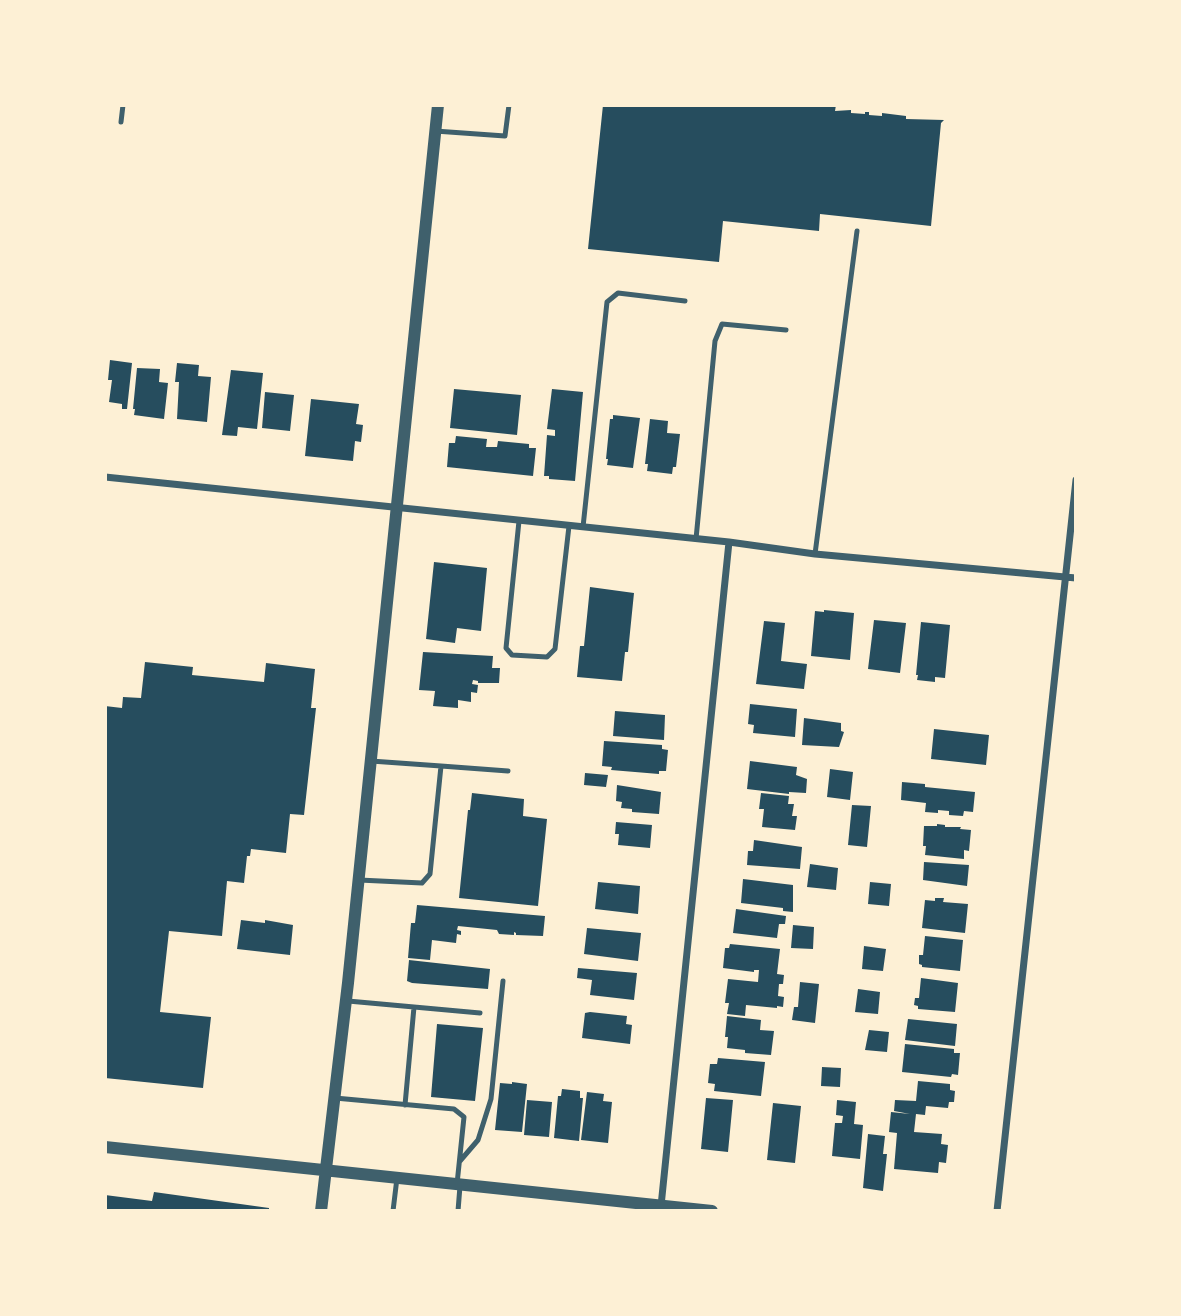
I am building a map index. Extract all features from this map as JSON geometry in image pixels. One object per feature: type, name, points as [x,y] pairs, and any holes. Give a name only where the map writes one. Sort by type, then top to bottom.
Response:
[{"type":"street","points":[[321,1211],[359,880],[438,105]]},
{"type":"street","points":[[105,477],[729,542],[815,554],[1076,578]]},
{"type":"street","points":[[997,1211],[1076,480]]},
{"type":"street","points":[[670,1208],[729,542]]},
{"type":"street","points":[[105,1147],[712,1211]]},
{"type":"lane","points":[[121,122],[123,105]]},
{"type":"lane","points":[[435,131],[505,136],[509,105]]},
{"type":"lane","points":[[815,554],[857,231]]},
{"type":"lane","points":[[583,527],[607,302],[618,293],[685,301]]},
{"type":"lane","points":[[696,539],[715,341],[722,324],[786,330]]},
{"type":"lane","points":[[519,521],[506,648],[512,655],[547,657],[555,649],[569,526]]},
{"type":"lane","points":[[370,761],[508,771]]},
{"type":"lane","points":[[359,880],[422,883],[430,874],[441,766]]},
{"type":"lane","points":[[460,1161],[478,1140],[491,1099],[503,981]]},
{"type":"lane","points":[[346,1001],[480,1013]]},
{"type":"lane","points":[[405,1105],[414,1007]]},
{"type":"lane","points":[[334,1098],[454,1109],[464,1117],[458,1211]]},
{"type":"lane","points":[[393,1211],[397,1178]]},
{"type":"building","points":[[603,105],[836,105],[835,111],[851,110],[851,113],[869,112],[869,115],[882,116],[882,113],[906,116],[906,119],[944,120],[941,123],[931,226],[820,214],[819,231],[723,221],[719,262],[588,249]]},
{"type":"building","points":[[110,360],[132,363],[127,409],[122,409],[122,404],[109,402],[112,380],[108,380]]},
{"type":"building","points":[[177,363],[199,365],[198,376],[211,377],[207,422],[177,419]]},
{"type":"building","points":[[137,368],[160,369],[159,382],[168,383],[164,419],[134,415]]},
{"type":"building","points":[[231,370],[263,373],[257,429],[238,427],[237,436],[222,435]]},
{"type":"building","points":[[454,389],[521,395],[517,435],[450,428]]},
{"type":"building","points":[[552,389],[583,392],[575,481],[549,479],[549,476],[544,476],[547,435],[555,436],[555,430],[547,429]]},
{"type":"building","points":[[265,392],[294,395],[290,431],[262,428]]},
{"type":"building","points":[[311,399],[359,404],[356,424],[363,425],[361,442],[355,441],[353,461],[305,456]]},
{"type":"building","points":[[613,415],[640,418],[633,468],[607,465],[610,419],[613,419]]},
{"type":"building","points":[[650,419],[668,421],[667,433],[680,434],[676,467],[673,467],[672,474],[647,471],[648,464],[645,464]]},
{"type":"building","points":[[456,436],[487,439],[486,447],[497,447],[498,441],[529,444],[529,448],[536,448],[533,476],[447,467],[449,443],[455,443]]},
{"type":"building","points":[[434,562],[487,568],[481,631],[457,628],[455,643],[426,639]]},
{"type":"building","points":[[590,587],[634,593],[622,681],[577,677],[580,646],[584,646]]},
{"type":"building","points":[[815,611],[854,613],[850,660],[811,656]]},
{"type":"building","points":[[874,620],[906,623],[900,673],[868,669]]},
{"type":"building","points":[[764,621],[785,623],[781,661],[807,664],[804,689],[756,684]]},
{"type":"building","points":[[921,622],[950,625],[945,678],[935,677],[935,682],[917,680]]},
{"type":"building","points":[[423,652],[493,656],[492,668],[500,668],[499,683],[478,683],[473,680],[472,684],[478,685],[477,693],[471,692],[471,702],[458,700],[458,708],[433,706],[435,691],[419,690]]},
{"type":"building","points":[[145,662],[193,667],[192,675],[264,682],[266,663],[315,669],[311,708],[316,708],[304,815],[290,814],[286,853],[251,849],[250,856],[247,856],[244,883],[227,881],[222,936],[169,931],[160,1012],[211,1017],[203,1088],[105,1078],[105,706],[122,708],[123,697],[141,698]]},
{"type":"building","points":[[750,704],[797,709],[795,737],[753,733],[754,725],[748,724]]},
{"type":"building","points":[[615,711],[665,715],[664,740],[613,736]]},
{"type":"building","points":[[804,718],[841,723],[841,731],[844,732],[839,747],[802,745]]},
{"type":"building","points":[[934,729],[989,735],[986,765],[931,759]]},
{"type":"building","points":[[604,741],[662,745],[662,749],[668,750],[666,771],[659,771],[659,774],[611,770],[612,767],[602,766]]},
{"type":"building","points":[[750,761],[797,767],[796,775],[807,779],[806,793],[789,794],[747,789]]},
{"type":"building","points":[[830,769],[853,772],[850,800],[827,797]]},
{"type":"building","points":[[585,773],[608,775],[606,787],[584,785]]},
{"type":"building","points":[[902,782],[975,792],[973,812],[964,811],[963,816],[949,815],[949,811],[925,812],[926,803],[901,800]]},
{"type":"building","points":[[617,785],[661,792],[659,814],[632,812],[632,809],[621,808],[622,802],[616,801]]},
{"type":"building","points":[[472,793],[524,799],[523,816],[547,819],[538,906],[459,898]]},
{"type":"building","points":[[761,793],[789,796],[788,804],[794,804],[792,816],[797,816],[795,830],[762,827],[764,809],[759,809]]},
{"type":"building","points":[[852,805],[871,806],[867,847],[848,845]]},
{"type":"building","points":[[616,822],[652,825],[650,848],[618,845]]},
{"type":"building","points":[[937,824],[971,830],[969,851],[964,850],[964,859],[925,855],[924,826]]},
{"type":"building","points":[[754,840],[802,847],[800,869],[747,865],[748,851],[753,851]]},
{"type":"building","points":[[924,862],[969,865],[967,886],[923,880]]},
{"type":"building","points":[[810,864],[838,868],[836,890],[807,887]]},
{"type":"building","points":[[743,879],[793,885],[793,912],[783,911],[783,908],[741,903]]},
{"type":"building","points":[[598,882],[640,886],[638,914],[595,909]]},
{"type":"building","points":[[870,882],[891,884],[889,906],[868,904]]},
{"type":"building","points":[[935,898],[944,898],[943,902],[968,904],[965,933],[922,928],[925,900],[935,901]]},
{"type":"building","points":[[417,905],[545,916],[543,936],[516,935],[514,932],[514,935],[499,934],[497,930],[458,926],[457,930],[461,931],[461,935],[457,934],[456,943],[432,940],[430,960],[408,958],[411,923],[415,923]]},
{"type":"building","points":[[736,909],[786,916],[785,924],[779,924],[777,938],[733,933]]},
{"type":"building","points":[[241,920],[265,923],[265,920],[293,925],[290,955],[237,949]]},
{"type":"building","points":[[793,925],[814,927],[813,949],[791,948]]},
{"type":"building","points":[[587,928],[641,933],[638,961],[584,954]]},
{"type":"building","points":[[925,936],[963,940],[960,971],[922,967],[919,964]]},
{"type":"building","points":[[730,944],[780,949],[777,974],[784,975],[783,984],[779,984],[778,996],[784,997],[783,1007],[746,1005],[745,1016],[727,1014],[729,1003],[725,1003],[728,979],[758,982],[759,970],[754,972],[723,968],[725,948],[729,948]]},
{"type":"building","points":[[864,946],[886,949],[883,971],[862,969]]},
{"type":"building","points":[[409,960],[490,969],[488,989],[412,983],[407,981]]},
{"type":"building","points":[[578,968],[637,973],[634,1000],[590,995],[592,980],[577,978]]},
{"type":"building","points":[[921,978],[958,983],[955,1012],[918,1009],[918,1006],[914,1005],[915,998],[919,998]]},
{"type":"building","points":[[800,982],[819,984],[815,1023],[792,1020],[794,1007],[798,1007]]},
{"type":"building","points":[[858,989],[880,992],[878,1014],[855,1012]]},
{"type":"building","points":[[585,1013],[627,1016],[626,1024],[632,1025],[630,1044],[582,1038]]},
{"type":"building","points":[[727,1016],[761,1020],[760,1030],[774,1031],[771,1055],[745,1053],[745,1050],[727,1048]]},
{"type":"building","points":[[908,1019],[957,1024],[955,1046],[905,1040]]},
{"type":"building","points":[[437,1024],[483,1028],[475,1101],[431,1097]]},
{"type":"building","points":[[869,1030],[889,1032],[887,1052],[865,1050]]},
{"type":"building","points":[[905,1044],[954,1049],[954,1053],[960,1053],[958,1075],[952,1074],[951,1077],[902,1072]]},
{"type":"building","points":[[718,1058],[765,1062],[761,1096],[714,1091],[715,1084],[708,1083],[710,1064],[717,1064]]},
{"type":"building","points":[[822,1067],[841,1068],[840,1087],[821,1086]]},
{"type":"building","points":[[918,1081],[950,1084],[950,1090],[955,1091],[954,1102],[949,1102],[948,1108],[926,1106],[925,1115],[916,1114],[914,1132],[942,1134],[941,1144],[948,1145],[946,1163],[939,1162],[938,1173],[894,1169],[897,1133],[889,1132],[891,1112],[910,1114],[894,1111],[895,1100],[916,1101]]},
{"type":"building","points":[[500,1083],[527,1084],[522,1132],[495,1130]]},
{"type":"building","points":[[562,1089],[580,1091],[580,1098],[583,1098],[579,1141],[554,1138],[558,1096],[561,1096]]},
{"type":"building","points":[[587,1092],[604,1094],[603,1101],[612,1102],[608,1143],[581,1140]]},
{"type":"building","points":[[706,1098],[733,1100],[728,1152],[701,1149]]},
{"type":"building","points":[[527,1100],[552,1102],[549,1137],[524,1135]]},
{"type":"building","points":[[837,1100],[856,1102],[854,1124],[863,1125],[860,1159],[832,1156],[835,1123],[842,1123],[843,1116],[836,1115]]},
{"type":"building","points":[[773,1103],[801,1106],[795,1163],[767,1160]]},
{"type":"building","points":[[868,1134],[885,1136],[883,1154],[887,1154],[883,1191],[863,1188]]},
{"type":"building","points":[[154,1192],[269,1208],[269,1211],[105,1211],[105,1195],[152,1201]]}]
